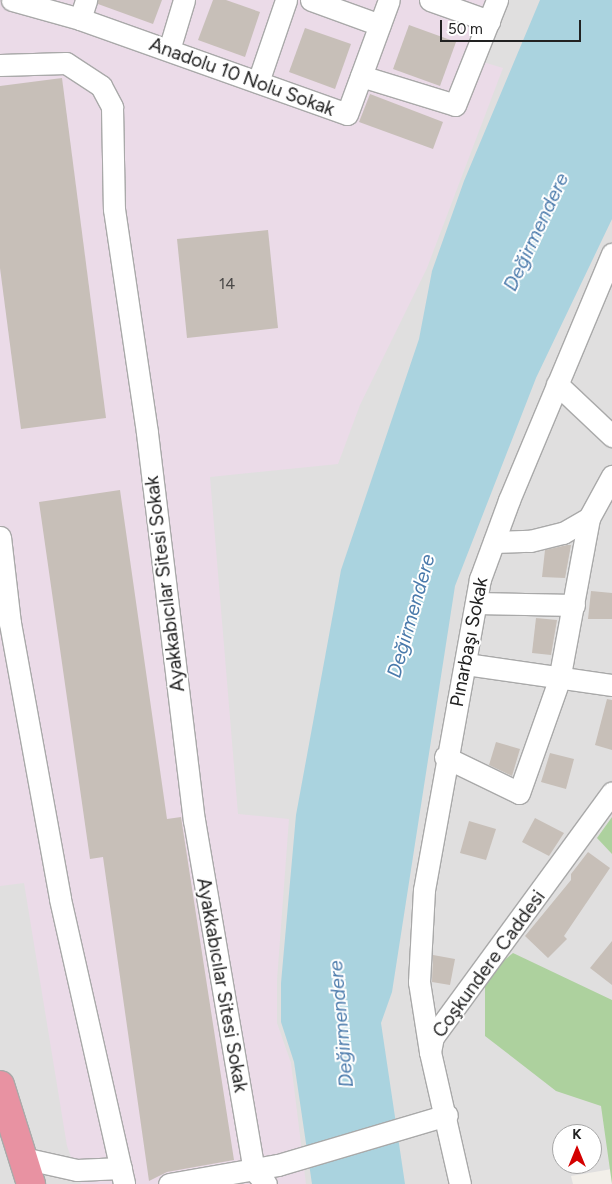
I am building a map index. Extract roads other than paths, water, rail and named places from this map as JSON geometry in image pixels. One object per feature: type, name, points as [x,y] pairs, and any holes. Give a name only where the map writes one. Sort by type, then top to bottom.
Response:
[{"type":"highway","points":[[0,1085],[31,1184]]},
{"type":"street","name":"Anadolu 10 Nolu Sokak","points":[[12,0],[83,9],[169,50],[347,114],[360,76]]},
{"type":"street","points":[[169,50],[184,0]]},
{"type":"street","points":[[258,82],[286,0]]},
{"type":"street","points":[[311,0],[380,25]]},
{"type":"street","points":[[389,0],[360,76],[454,105],[497,0]]},
{"type":"street","points":[[430,0],[489,21]]},
{"type":"street","name":"Ayakkabıcılar Sitesi Sokak","points":[[0,65],[66,63],[101,86],[112,107],[114,209],[147,433],[194,820],[260,1177]]},
{"type":"street","name":"Pınarbaşı Sokak","points":[[430,1052],[419,982],[424,890],[445,757],[466,664],[476,603],[494,542],[612,254]]},
{"type":"street","points":[[558,384],[612,436]]},
{"type":"street","points":[[445,757],[519,793],[559,680],[589,518],[612,476]]},
{"type":"street","points":[[494,542],[530,540],[563,533],[589,518]]},
{"type":"street","points":[[0,537],[10,623],[60,899],[123,1176],[77,1170],[23,1158]]},
{"type":"street","points":[[476,603],[574,604]]},
{"type":"street","points":[[466,664],[559,680],[612,684]]},
{"type":"street","name":"Coşkundere Caddesi","points":[[460,1184],[441,1117],[430,1052],[441,1023],[482,975],[612,792]]},
{"type":"street","points":[[169,1184],[260,1177],[278,1165],[441,1117]]},
{"type":"water","name":"Değirmendere","points":[[540,0],[612,0],[612,219],[536,378],[455,586],[392,992],[381,1023],[405,1184],[312,1184],[294,1062],[281,1022],[281,983],[296,815],[341,570],[419,339],[432,271],[464,181]]}]
